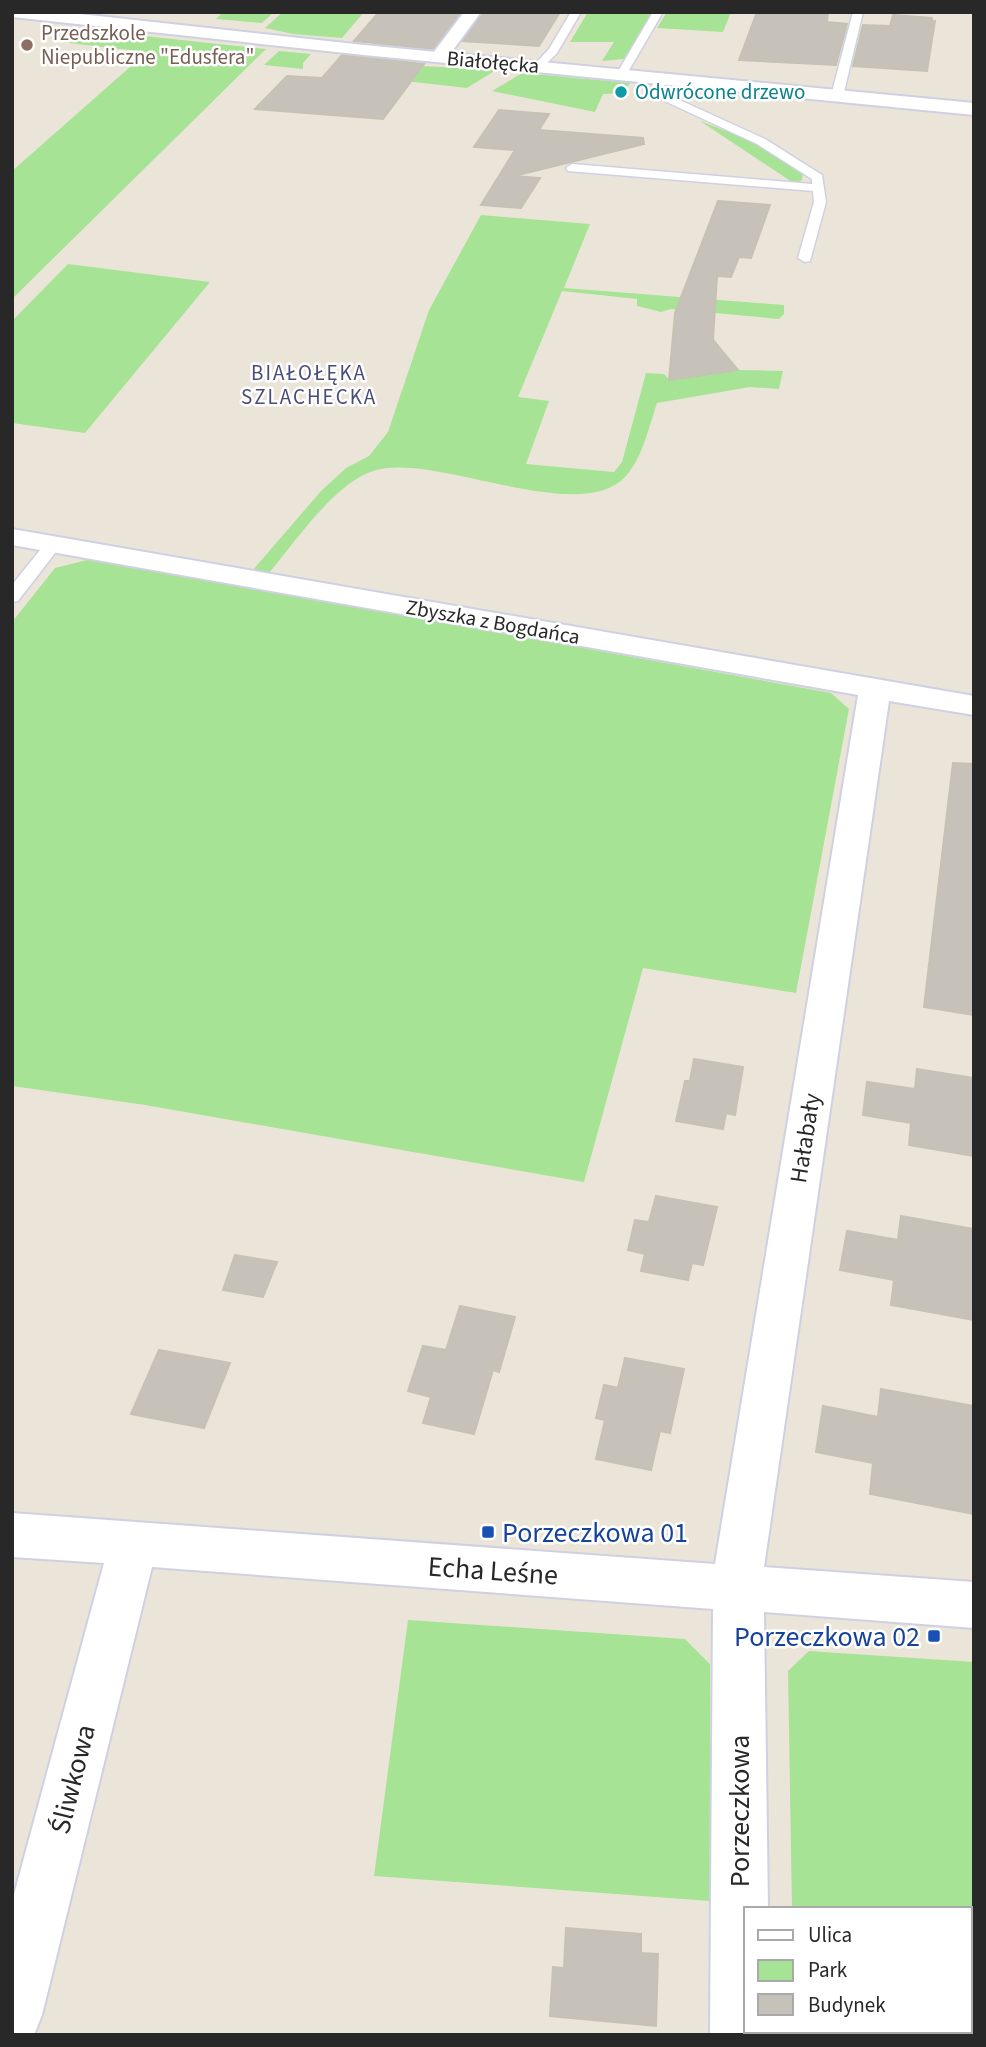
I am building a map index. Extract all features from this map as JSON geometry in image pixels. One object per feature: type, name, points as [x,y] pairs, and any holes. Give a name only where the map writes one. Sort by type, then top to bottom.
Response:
[{"type":"street","name":"Białołęcka","points":[[12,12],[974,109]]},
{"type":"street","points":[[439,57],[472,12]]},
{"type":"street","name":"Zbyszka z Bogdańca","points":[[12,537],[974,706]]},
{"type":"street","name":"Hałabały","points":[[738,1586],[741,1544],[875,690]]},
{"type":"street","name":"Echa Leśne","points":[[12,1535],[974,1605]]},
{"type":"street","name":"Śliwkowa","points":[[12,2015],[125,1572],[138,1544]]},
{"type":"street","name":"Porzeczkowa","points":[[738,1586],[740,2035]]},
{"type":"lane","points":[[538,66],[553,51],[576,12]]},
{"type":"lane","points":[[621,75],[658,12]]},
{"type":"lane","points":[[837,96],[858,12]]},
{"type":"lane","points":[[662,79],[655,90],[658,94],[771,145],[798,161],[818,178],[820,202],[805,258]]},
{"type":"lane","points":[[572,168],[820,188]]},
{"type":"lane","points":[[12,597],[54,544]]},
{"type":"green space","points":[[223,12],[274,12],[262,23],[216,19]]},
{"type":"green space","points":[[283,12],[364,12],[342,38],[293,34],[265,28]]},
{"type":"green space","points":[[588,12],[653,12],[624,59],[602,61],[614,42],[570,42]]},
{"type":"green space","points":[[667,12],[731,12],[723,32],[657,28]]},
{"type":"green space","points":[[70,28],[266,49],[12,299],[12,171],[147,52],[52,41]]},
{"type":"green space","points":[[279,51],[311,54],[303,63],[303,69],[264,65]]},
{"type":"green space","points":[[404,65],[496,70],[467,88],[360,76]]},
{"type":"green space","points":[[522,73],[630,83],[623,93],[603,94],[595,112],[492,91]]},
{"type":"green space","points":[[700,121],[754,142],[780,156],[803,173],[802,180],[795,184]]},
{"type":"green space","points":[[481,215],[590,224],[564,288],[784,305],[784,314],[779,319],[671,309],[661,312],[637,306],[637,299],[562,291],[518,397],[549,401],[526,464],[614,472],[622,462],[646,373],[664,374],[670,380],[738,370],[783,371],[779,389],[750,387],[657,403],[637,460],[626,476],[605,490],[576,494],[543,492],[435,471],[403,467],[376,470],[361,476],[331,499],[269,573],[253,570],[321,491],[346,468],[369,456],[388,432],[429,310]]},
{"type":"green space","points":[[68,264],[210,282],[85,433],[12,423],[12,321]]},
{"type":"green space","points":[[91,559],[831,693],[849,709],[796,993],[643,968],[584,1182],[145,1105],[12,1086],[12,622],[55,568]]},
{"type":"green space","points":[[408,1620],[685,1639],[710,1664],[710,1901],[374,1876]]},
{"type":"green space","points":[[809,1651],[974,1662],[974,2035],[795,2035],[972,2033],[972,1907],[792,1907],[788,1671]]},
{"type":"building","points":[[379,12],[461,12],[433,49],[354,41]]},
{"type":"building","points":[[483,12],[560,12],[539,46],[463,41]]},
{"type":"building","points":[[757,12],[828,12],[827,22],[847,24],[836,65],[739,60]]},
{"type":"building","points":[[893,15],[932,18],[932,21],[935,21],[927,71],[853,66],[863,25],[890,26]]},
{"type":"building","points":[[342,55],[424,64],[383,119],[255,109],[287,76],[322,78]]},
{"type":"building","points":[[499,110],[549,114],[539,130],[643,138],[644,144],[514,176],[540,178],[521,208],[481,205],[515,150],[474,147]]},
{"type":"building","points":[[718,201],[770,205],[751,258],[739,257],[731,277],[717,276],[713,340],[738,370],[669,380],[675,313]]},
{"type":"building","points":[[953,763],[974,764],[974,1015],[924,1007]]},
{"type":"building","points":[[694,1059],[743,1067],[735,1115],[726,1113],[723,1129],[676,1121],[685,1081],[690,1081]]},
{"type":"building","points":[[917,1069],[974,1078],[974,1156],[909,1145],[911,1123],[863,1115],[867,1082],[915,1089]]},
{"type":"building","points":[[656,1196],[717,1207],[703,1265],[692,1263],[688,1280],[641,1271],[645,1254],[628,1250],[635,1220],[649,1222]]},
{"type":"building","points":[[901,1216],[974,1229],[974,1320],[891,1305],[894,1280],[840,1270],[847,1231],[898,1240]]},
{"type":"building","points":[[235,1255],[277,1262],[263,1297],[223,1290]]},
{"type":"building","points":[[460,1306],[515,1317],[499,1372],[493,1370],[474,1434],[423,1423],[431,1397],[408,1391],[423,1346],[446,1350]]},
{"type":"building","points":[[159,1350],[230,1363],[204,1428],[131,1414]]},
{"type":"building","points":[[625,1358],[684,1369],[670,1433],[660,1431],[651,1470],[596,1459],[605,1420],[596,1418],[604,1385],[618,1388]]},
{"type":"building","points":[[881,1389],[974,1406],[974,1514],[870,1494],[873,1463],[816,1452],[823,1406],[878,1417]]},
{"type":"building","points":[[566,1928],[641,1934],[641,1953],[658,1954],[656,2026],[550,2016],[553,1967],[564,1968]]},
{"type":"place","name":"Przedszkole Niepubliczne \"Edusfera\"","points":[[27,45]]},
{"type":"place","name":"Odwrócone drzewo","points":[[621,92]]},
{"type":"place","name":"Porzeczkowa 01","points":[[488,1532]]},
{"type":"place","name":"Porzeczkowa 02","points":[[934,1636]]},
{"type":"district","name":"BIAŁOŁĘKA SZLACHECKA","points":[[309,385]]}]
